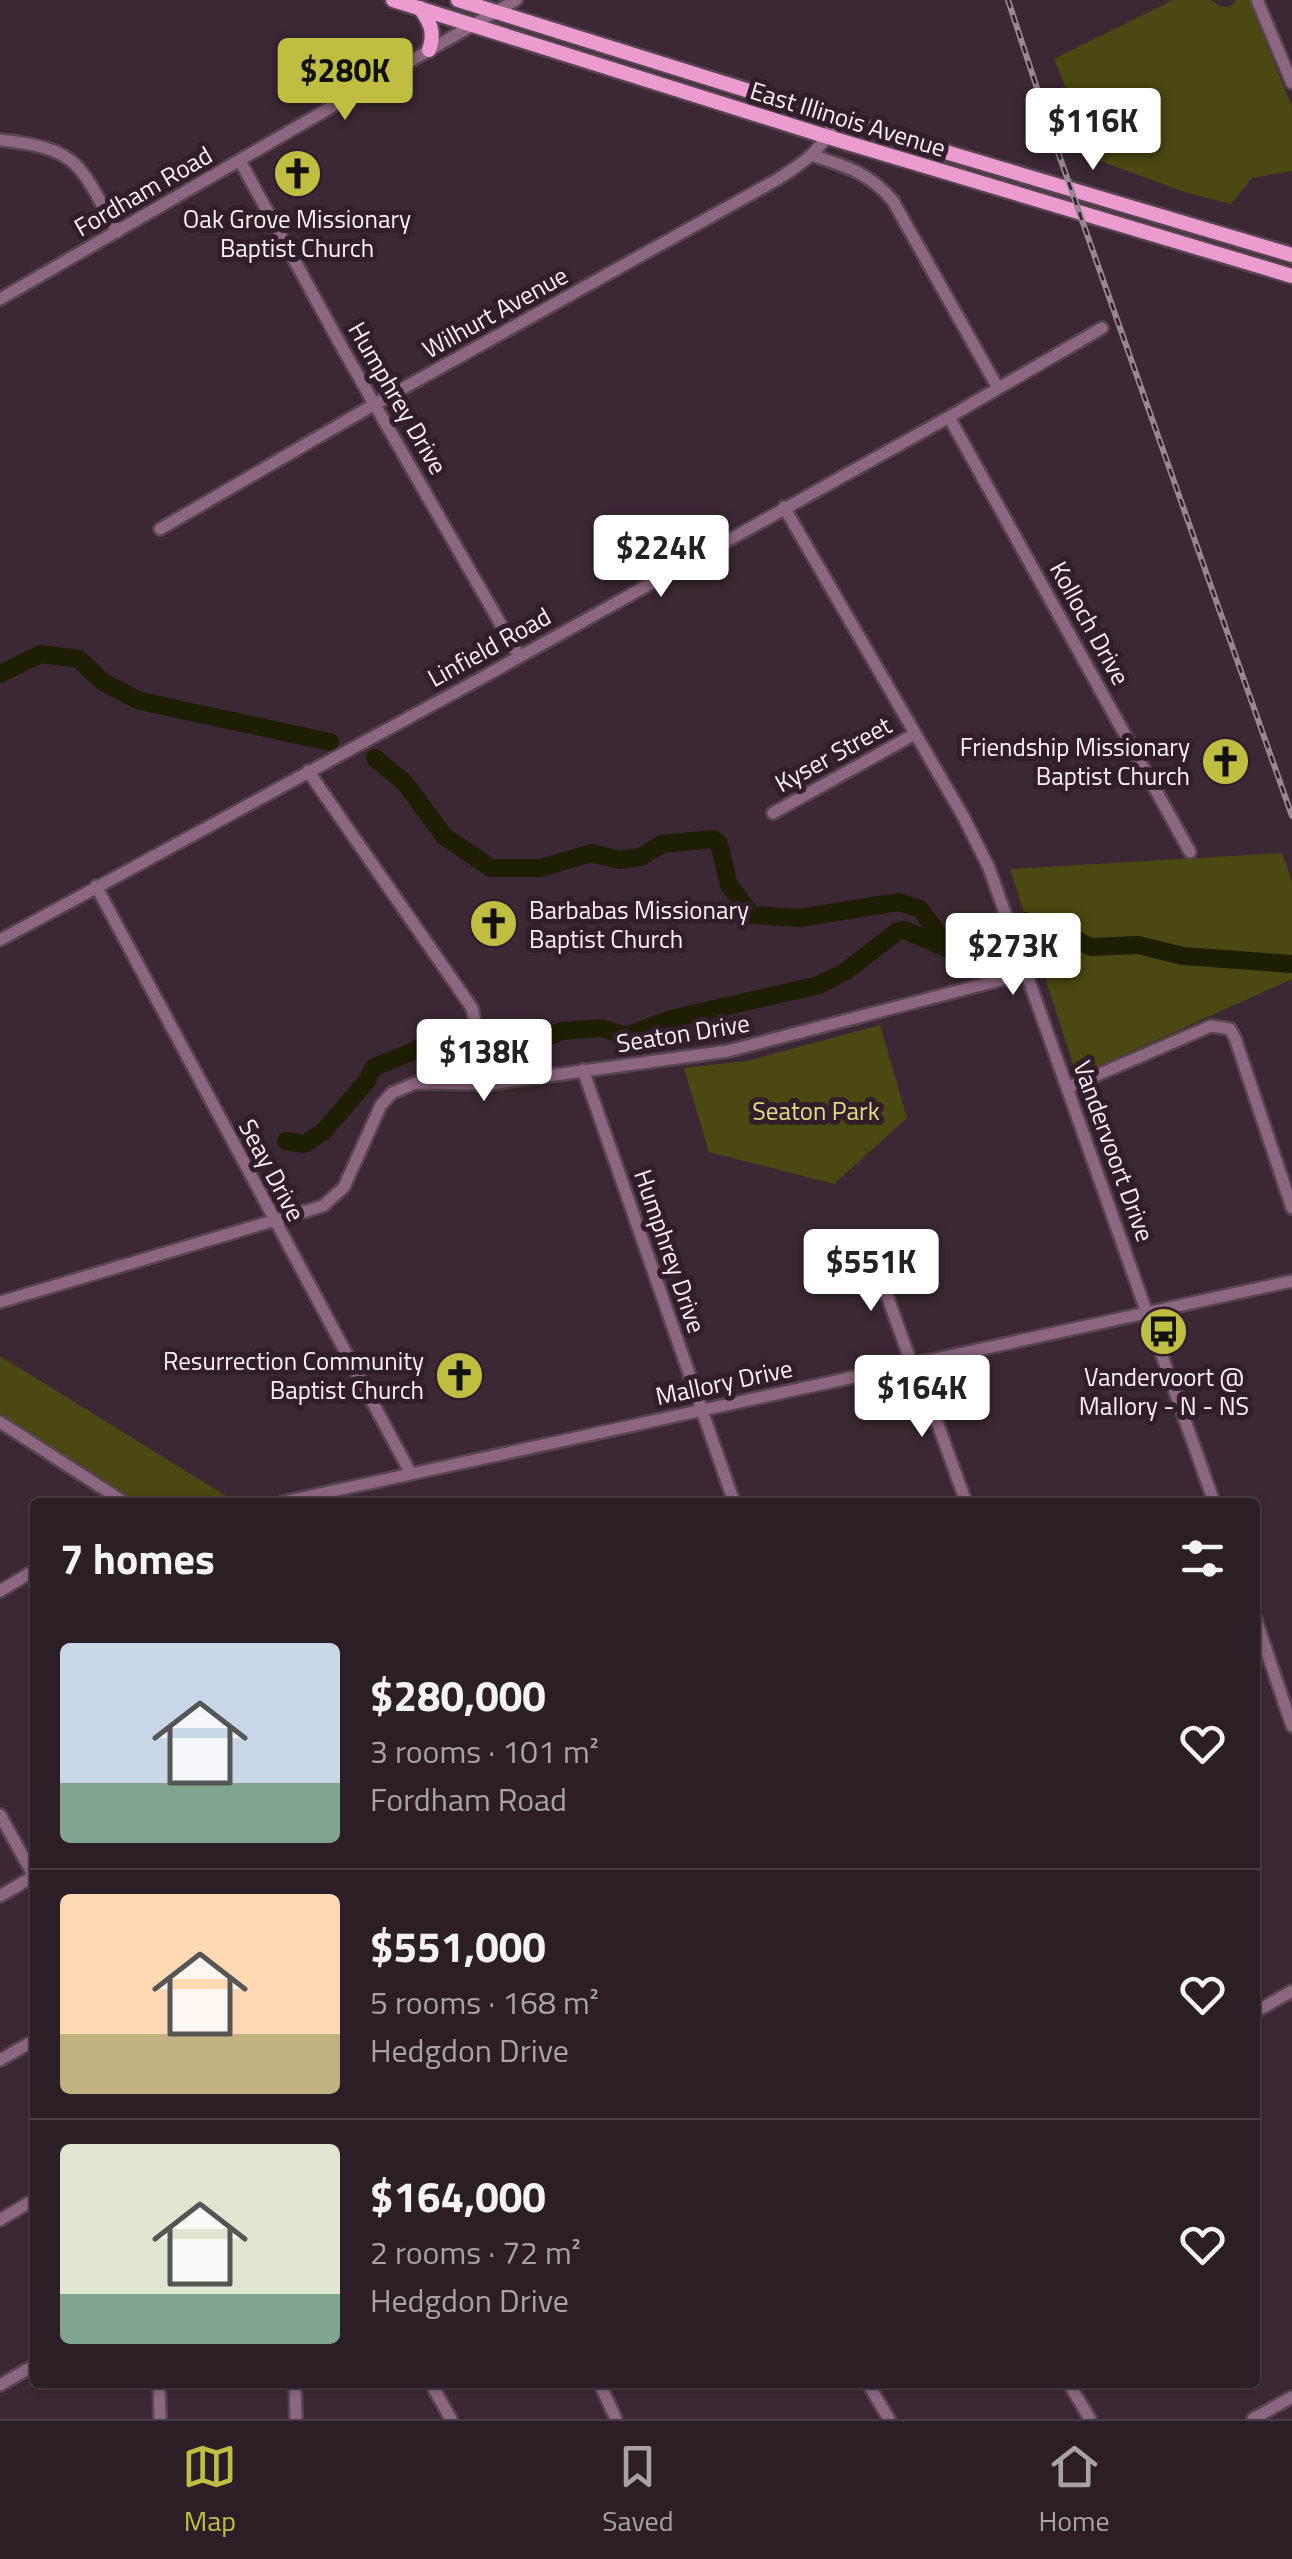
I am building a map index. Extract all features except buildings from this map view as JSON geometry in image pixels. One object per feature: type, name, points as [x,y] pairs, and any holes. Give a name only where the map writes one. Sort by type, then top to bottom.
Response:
[{"type":"main road","name":"East Illinois Avenue","points":[[392,0],[828,137],[1292,276]]},
{"type":"main road","name":"East Illinois Avenue","points":[[458,0],[1292,255]]},
{"type":"main road","points":[[420,8],[432,30],[429,50]]},
{"type":"street","name":"Fordham Road","points":[[0,299],[516,0]]},
{"type":"street","points":[[1257,0],[1292,84]]},
{"type":"street","name":"Wilhurt Avenue","points":[[160,529],[814,156],[836,118]]},
{"type":"street","points":[[0,140],[42,144],[72,160],[117,232]]},
{"type":"street","points":[[814,156],[867,176],[893,201],[998,388]]},
{"type":"street","name":"Humphrey Drive","points":[[240,160],[519,656]]},
{"type":"street","name":"Linfield Road","points":[[0,940],[519,656],[1102,328]]},
{"type":"street","name":"Kolloch Drive","points":[[949,417],[1190,852]]},
{"type":"street","name":"Vandervoort Drive","points":[[784,507],[978,844],[1213,1498]]},
{"type":"street","name":"Kyser Street","points":[[772,813],[914,734]]},
{"type":"street","points":[[308,772],[472,1008],[489,1084]]},
{"type":"street","name":"Seay Drive","points":[[96,886],[410,1474]]},
{"type":"street","name":"Seaton Drive","points":[[0,1302],[323,1206],[344,1187],[373,1119],[392,1093],[416,1082],[489,1084],[761,1044],[1026,973]]},
{"type":"street","points":[[1067,1088],[1211,1026],[1230,1029],[1292,1208]]},
{"type":"street","name":"Humphrey Drive","points":[[583,1070],[733,1498]]},
{"type":"street","points":[[870,1248],[964,1498]]},
{"type":"street","name":"Mallory Drive","points":[[300,1498],[1292,1281]]},
{"type":"street","points":[[0,1422],[118,1498]]},
{"type":"street","points":[[0,1591],[30,1573]]},
{"type":"street","points":[[1260,1632],[1292,1726]]},
{"type":"street","points":[[0,1815],[30,1870]]},
{"type":"street","points":[[0,1896],[30,1879]]},
{"type":"street","points":[[1260,2009],[1292,1991]]},
{"type":"street","points":[[0,2060],[30,2043]]},
{"type":"street","points":[[0,2220],[30,2202]]},
{"type":"street","points":[[0,2385],[30,2368]]},
{"type":"street","points":[[159,2388],[160,2419]]},
{"type":"street","points":[[295,2388],[296,2419]]},
{"type":"street","points":[[433,2388],[451,2419]]},
{"type":"street","points":[[601,2388],[616,2419]]},
{"type":"street","points":[[871,2388],[889,2419]]},
{"type":"street","points":[[1072,2388],[1090,2419]]},
{"type":"street","points":[[1253,2419],[1292,2396]]},
{"type":"green space","points":[[1173,0],[1211,0],[1221,7],[1230,7],[1236,0],[1249,0],[1292,107],[1292,171],[1252,178],[1231,204],[1184,192],[1095,159],[1054,59]]},
{"type":"green space","points":[[1282,853],[1292,882],[1292,979],[1077,1076],[1010,869]]},
{"type":"green space","name":"Seaton Park","points":[[880,1025],[907,1118],[834,1184],[709,1152],[684,1068],[747,1061]]},
{"type":"green space","points":[[0,1356],[230,1498],[133,1498],[0,1413]]},
{"type":"waterway","points":[[0,674],[41,654],[79,659],[103,682],[140,701],[330,742]]},
{"type":"waterway","points":[[375,758],[405,783],[444,836],[491,868],[541,868],[591,853],[619,860],[641,857],[662,844],[713,839],[719,844],[729,885],[752,915],[799,918],[899,902],[920,909],[950,950],[996,935]]},
{"type":"waterway","points":[[1025,921],[1047,926],[1091,947],[1138,945],[1183,956],[1292,964]]},
{"type":"waterway","points":[[500,1051],[510,1051],[562,1031],[601,1028],[626,1036],[671,1019],[819,985],[846,971],[898,931],[905,930],[950,950]]},
{"type":"waterway","points":[[286,1141],[304,1144],[323,1132],[374,1067],[417,1050],[433,1037],[468,1052]]},
{"type":"railway","points":[[1008,0],[1292,816]]},
{"type":"place","name":"Oak Grove Missionary Baptist Church","points":[[297,173]]},
{"type":"place","name":"Friendship Missionary Baptist Church","points":[[1225,761]]},
{"type":"place","name":"Barbabas Missionary Baptist Church","points":[[494,924]]},
{"type":"place","name":"Vandervoort @ Mallory - N - NS","points":[[1164,1331]]},
{"type":"place","name":"Resurrection Community Baptist Church","points":[[459,1375]]}]
